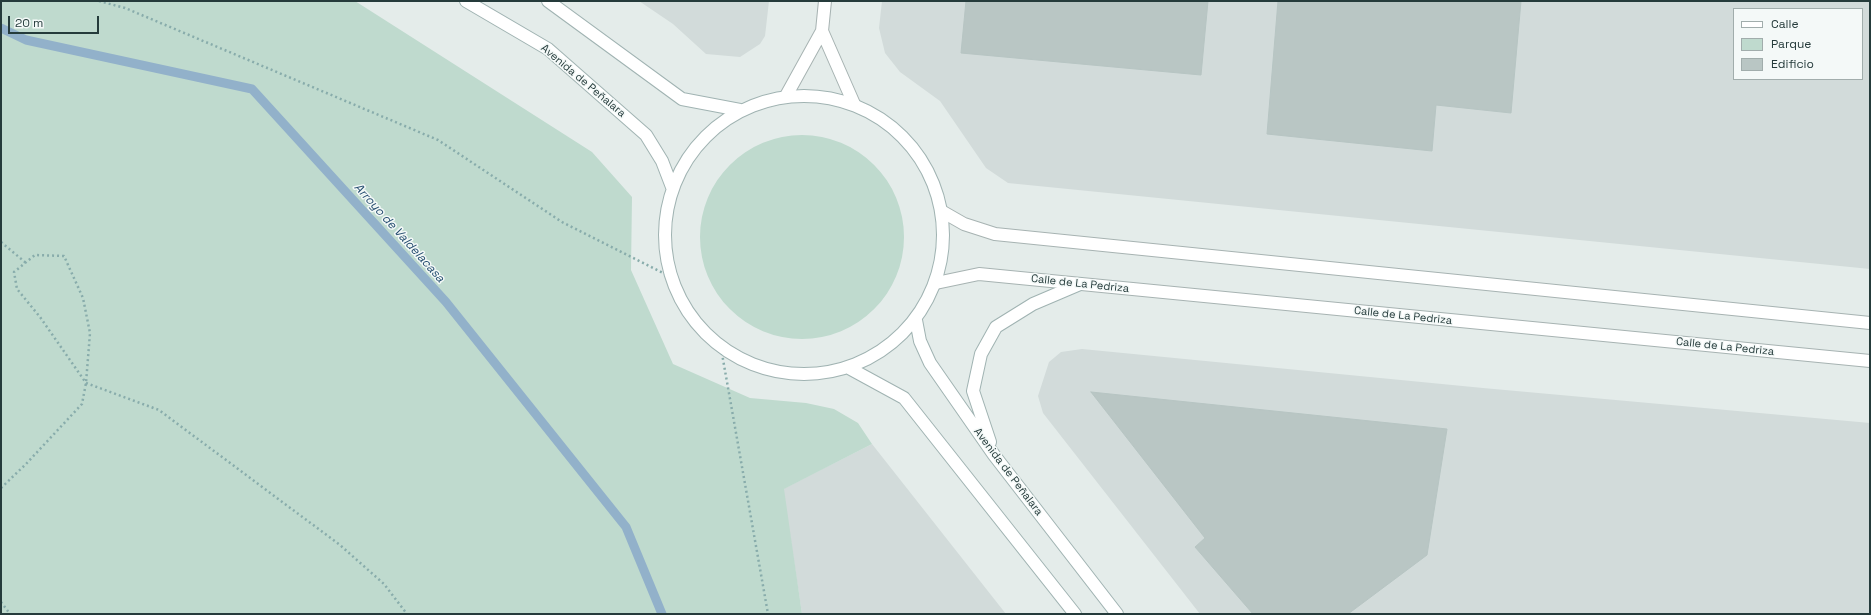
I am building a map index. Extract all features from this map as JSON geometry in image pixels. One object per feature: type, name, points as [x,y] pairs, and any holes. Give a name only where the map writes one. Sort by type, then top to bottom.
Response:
[{"type":"street","name":"Avenida de Peñalara","points":[[466,1],[548,49],[646,135],[662,161],[672,187]]},
{"type":"street","points":[[548,1],[682,99],[740,110]]},
{"type":"street","points":[[786,96],[822,31],[825,1]]},
{"type":"street","points":[[822,31],[854,104]]},
{"type":"street","points":[[786,96],[821,96],[854,104],[896,129],[927,166],[943,212],[944,248],[936,282],[916,320],[886,349],[849,368],[805,375],[760,368],[721,348],[689,316],[669,276],[663,231],[672,187],[688,156],[706,135],[740,110],[786,96]]},
{"type":"street","points":[[943,212],[964,224],[995,234],[1870,323]]},
{"type":"street","name":"Calle de La Pedriza","points":[[936,282],[979,274],[1870,361]]},
{"type":"street","points":[[994,455],[974,391],[981,354],[996,327],[1033,304],[1080,284]]},
{"type":"street","name":"Avenida de Peñalara","points":[[916,320],[920,341],[930,363],[994,455],[1117,614]]},
{"type":"street","points":[[849,368],[904,398],[1075,614]]},
{"type":"path","points":[[99,1],[125,8],[438,140],[562,222],[669,276]]},
{"type":"path","points":[[1,242],[26,263]]},
{"type":"path","points":[[1,488],[26,464],[82,404],[86,383],[90,333],[84,298],[64,256],[35,255],[14,272],[17,289],[40,317],[86,383],[159,410],[340,545],[384,584],[406,614]]},
{"type":"path","points":[[721,348],[768,614]]},
{"type":"path","points":[[1,602],[10,614]]},
{"type":"shaded area","points":[[639,1],[769,1],[765,36],[760,44],[740,57],[706,54],[673,24]]},
{"type":"shaded area","points":[[882,1],[1870,1],[1870,269],[1008,183],[986,168],[940,101],[900,72],[885,53],[879,28]]},
{"type":"shaded area","points":[[1082,349],[1483,388],[1870,423],[1870,614],[1200,614],[1043,413],[1038,396],[1049,362],[1061,352]]},
{"type":"shaded area","points":[[872,444],[1006,614],[802,614],[783,489]]},
{"type":"green space","points":[[1,1],[355,1],[592,152],[632,197],[631,270],[673,364],[750,398],[806,403],[834,409],[858,423],[872,444],[784,489],[802,614],[1,614]]},
{"type":"green space","points":[[792,135],[812,135],[832,139],[850,147],[867,158],[881,172],[892,189],[900,207],[904,227],[904,247],[900,267],[892,285],[881,302],[867,316],[850,327],[832,335],[812,339],[792,339],[772,335],[754,327],[737,316],[723,302],[712,285],[704,267],[700,247],[700,227],[704,207],[712,189],[723,172],[737,158],[754,147],[772,139]]},
{"type":"building","points":[[966,1],[1208,1],[1201,75],[961,53]]},
{"type":"building","points":[[1278,1],[1521,1],[1511,113],[1436,105],[1432,151],[1267,134]]},
{"type":"building","points":[[1091,392],[1447,429],[1427,555],[1348,614],[1253,614],[1195,547],[1205,538]]},
{"type":"waterway","name":"Arroyo de Valdelacasa","points":[[1,28],[26,40],[252,89],[446,302],[626,527],[662,614]]}]
